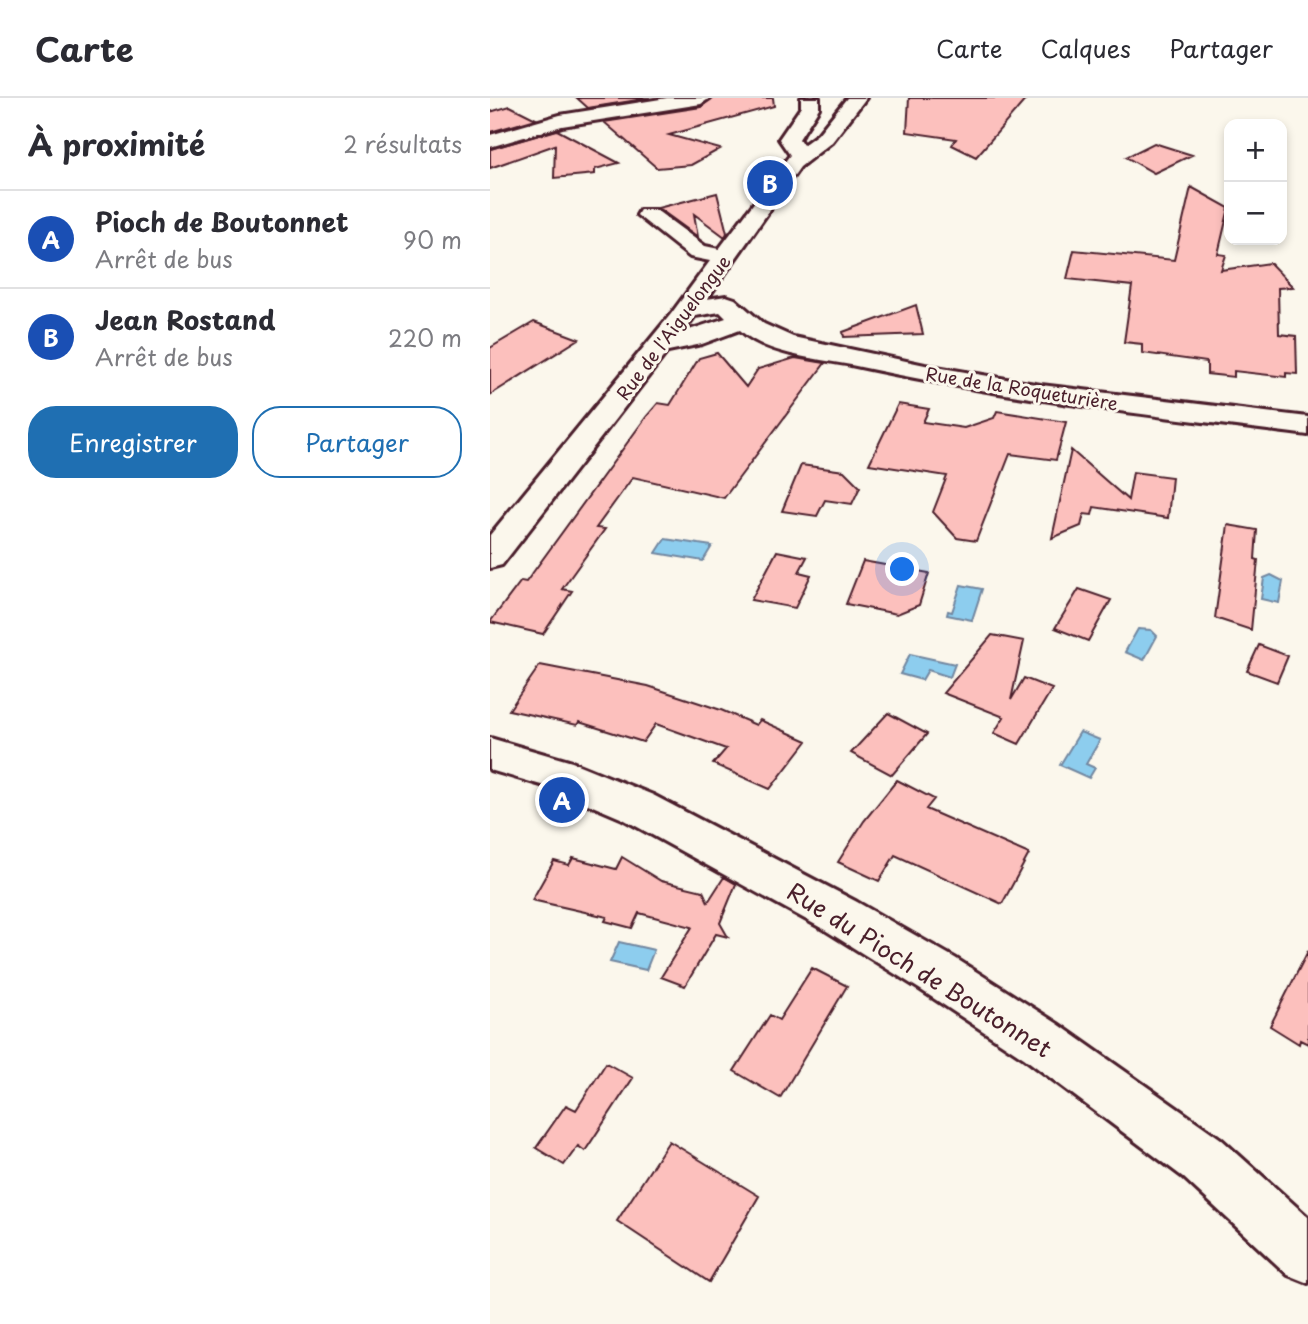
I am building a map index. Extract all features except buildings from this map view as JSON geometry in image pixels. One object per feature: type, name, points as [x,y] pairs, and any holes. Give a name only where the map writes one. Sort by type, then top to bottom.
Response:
[{"type":"street","points":[[490,141],[560,121],[701,98]]},
{"type":"street","points":[[809,150],[789,139],[810,108],[810,98]]},
{"type":"street","name":"Rue de l'Aiguelongue","points":[[490,557],[684,314],[793,163],[809,150],[857,98]]},
{"type":"street","points":[[544,106],[560,121]]},
{"type":"street","points":[[648,215],[698,252],[727,257]]},
{"type":"street","name":"Rue de la Roqueturière","points":[[705,286],[755,330],[785,343],[925,373],[1068,397],[1308,426]]},
{"type":"street","points":[[684,314],[735,312]]},
{"type":"street","points":[[660,345],[708,333],[735,312]]},
{"type":"street","points":[[684,314],[695,331],[708,333]]},
{"type":"street","name":"Rue du Pioch de Boutonnet","points":[[490,754],[558,774],[638,807],[841,916],[938,974],[1041,1041],[1202,1158],[1308,1255]]},
{"type":"water","points":[[665,539],[712,546],[703,561],[656,553]]},
{"type":"water","points":[[1271,575],[1283,581],[1279,603],[1261,599],[1264,578]]},
{"type":"water","points":[[961,585],[982,589],[972,620],[947,615],[948,611],[952,612]]},
{"type":"water","points":[[1138,629],[1151,630],[1157,636],[1144,660],[1125,652]]},
{"type":"water","points":[[910,654],[955,664],[950,677],[928,670],[922,680],[900,674]]},
{"type":"water","points":[[1080,732],[1100,740],[1086,764],[1095,768],[1089,778],[1060,765]]},
{"type":"water","points":[[619,942],[654,950],[646,970],[610,962]]},
{"type":"place","name":"Jean Rostand","points":[[770,183]]},
{"type":"place","name":"Pioch de Boutonnet","points":[[562,800]]}]
